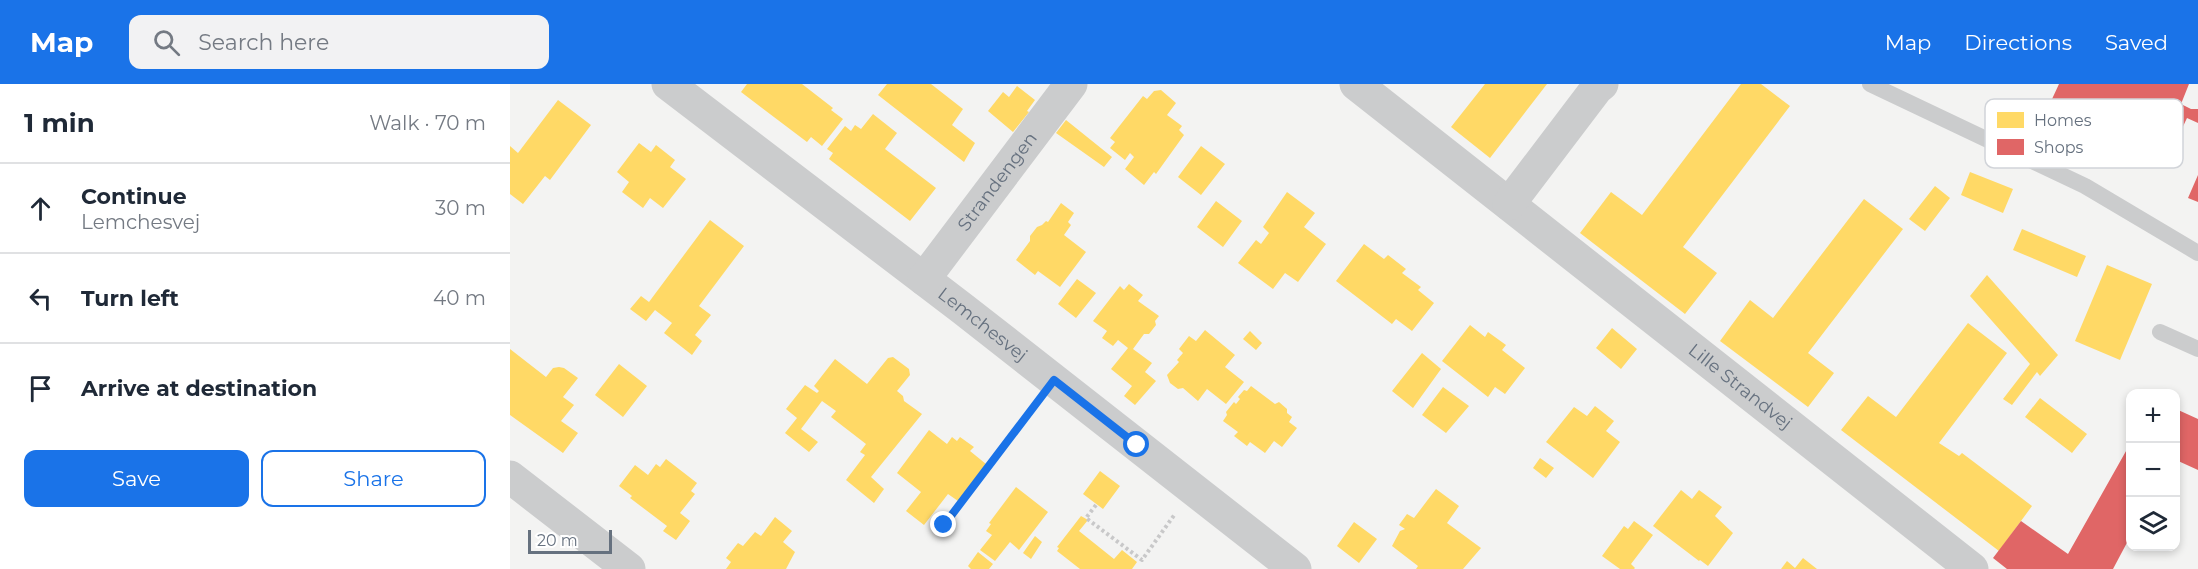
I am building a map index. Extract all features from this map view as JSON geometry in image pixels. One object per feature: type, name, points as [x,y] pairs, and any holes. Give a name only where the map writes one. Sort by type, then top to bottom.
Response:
[{"type":"street","name":"Lemchesvej","points":[[668,84],[924,279],[1295,569]]},
{"type":"street","name":"Strandengen","points":[[924,279],[1071,84]]},
{"type":"street","name":"Lille Strandvej","points":[[1356,84],[1972,569]]},
{"type":"street","points":[[1509,204],[1597,87],[1602,84]]},
{"type":"street","points":[[510,477],[629,569]]},
{"type":"lane","points":[[1870,84],[1985,139]]},
{"type":"lane","points":[[2047,168],[2085,186],[2198,253]]},
{"type":"lane","points":[[2160,332],[2198,349]]},
{"type":"path","points":[[944,525],[1054,380]]},
{"type":"path","points":[[1096,505],[1086,518],[1142,560],[1193,489]]},
{"type":"building: Homes","points":[[747,84],[802,84],[833,108],[831,110],[843,119],[822,146],[811,137],[807,142],[741,92]]},
{"type":"building: Homes","points":[[887,84],[931,84],[963,109],[952,125],[975,143],[964,162],[878,95]]},
{"type":"building: Homes","points":[[1485,84],[1547,84],[1490,158],[1451,127]]},
{"type":"building: Homes","points":[[1741,84],[1761,84],[1790,106],[1683,247],[1717,273],[1685,314],[1580,233],[1611,192],[1642,215]]},
{"type":"building: Homes","points":[[1017,86],[1035,100],[1027,111],[1029,112],[1013,132],[988,111],[1003,92],[1009,97]]},
{"type":"building: Homes","points":[[1161,90],[1176,103],[1167,115],[1182,126],[1179,130],[1184,135],[1156,174],[1154,172],[1144,185],[1125,169],[1134,157],[1130,153],[1125,160],[1110,148],[1115,142],[1110,138],[1143,96],[1147,99],[1154,91]]},
{"type":"building: Homes","points":[[558,100],[591,125],[550,180],[545,176],[523,204],[510,194],[510,146],[518,153]]},
{"type":"building: Homes","points":[[873,114],[897,133],[885,149],[936,188],[910,221],[829,159],[833,153],[827,149],[845,126],[851,131],[855,125],[861,129]]},
{"type":"building: Homes","points":[[1066,120],[1112,157],[1104,167],[1056,133]]},
{"type":"building: Homes","points":[[639,143],[651,152],[656,145],[675,160],[670,167],[686,179],[663,208],[650,198],[643,208],[622,192],[629,182],[617,172]]},
{"type":"building: Homes","points":[[1201,146],[1225,164],[1201,195],[1178,177]]},
{"type":"building: Homes","points":[[1970,172],[2013,189],[2003,213],[1961,195]]},
{"type":"building: Homes","points":[[1935,186],[1950,198],[1925,231],[1909,219]]},
{"type":"building: Homes","points":[[1287,192],[1315,213],[1304,227],[1326,244],[1298,282],[1285,273],[1273,289],[1238,263],[1256,240],[1261,244],[1269,233],[1263,227]]},
{"type":"building: Homes","points":[[1864,199],[1903,229],[1808,353],[1834,373],[1808,407],[1720,341],[1750,300],[1773,318]]},
{"type":"building: Homes","points":[[1216,201],[1242,221],[1223,247],[1197,227]]},
{"type":"building: Homes","points":[[1061,203],[1074,213],[1068,222],[1071,225],[1064,235],[1086,252],[1060,287],[1038,271],[1035,275],[1016,260],[1037,227],[1048,222]]},
{"type":"building: Homes","points":[[710,220],[744,246],[699,306],[711,315],[695,335],[702,341],[692,355],[664,333],[672,323],[655,310],[646,321],[630,309],[641,296],[649,302]]},
{"type":"building: Homes","points":[[2022,229],[2086,256],[2077,277],[2013,250]]},
{"type":"building: Homes","points":[[1364,244],[1384,259],[1388,255],[1406,269],[1402,273],[1421,287],[1418,290],[1434,303],[1412,331],[1396,319],[1392,324],[1336,281]]},
{"type":"building: Homes","points":[[2107,265],[2152,284],[2120,360],[2075,341]]},
{"type":"building: Homes","points":[[1987,275],[2058,355],[2040,376],[2037,372],[2012,405],[2003,399],[2030,364],[1970,296]]},
{"type":"building: Homes","points":[[1077,279],[1096,293],[1076,318],[1058,304]]},
{"type":"building: Homes","points":[[1129,284],[1143,295],[1138,301],[1159,316],[1149,334],[1144,334],[1133,349],[1152,363],[1145,372],[1156,381],[1135,405],[1124,396],[1132,386],[1111,369],[1128,348],[1118,340],[1113,346],[1102,338],[1107,331],[1093,321],[1120,286],[1124,290]]},
{"type":"building: Homes","points":[[1968,323],[2007,353],[1939,443],[1959,456],[1962,453],[2032,506],[1999,551],[1841,430],[1868,396],[1896,417]]},
{"type":"building: Homes","points":[[1470,325],[1485,337],[1488,332],[1506,345],[1502,350],[1525,368],[1505,394],[1495,387],[1488,397],[1442,361]]},
{"type":"building: Homes","points":[[1612,328],[1637,349],[1621,369],[1596,348]]},
{"type":"building: Homes","points":[[1205,330],[1235,355],[1225,367],[1244,382],[1226,404],[1207,389],[1198,401],[1183,388],[1178,389],[1170,383],[1167,375],[1179,362],[1177,360],[1183,353],[1179,349],[1189,336],[1196,341]]},
{"type":"building: Homes","points":[[1250,331],[1262,343],[1256,350],[1243,339]]},
{"type":"building: Homes","points":[[510,349],[546,377],[553,368],[559,367],[578,378],[563,397],[574,405],[561,421],[578,433],[563,453],[510,415]]},
{"type":"building: Homes","points":[[1422,353],[1441,369],[1413,408],[1392,391]]},
{"type":"building: Homes","points":[[893,357],[909,369],[910,375],[897,391],[903,396],[904,401],[922,414],[871,477],[884,489],[874,503],[846,480],[865,455],[860,452],[866,444],[831,417],[836,411],[822,401],[801,429],[818,442],[809,452],[785,433],[797,418],[786,409],[805,385],[817,393],[819,391],[814,386],[835,359],[867,384],[888,358]]},
{"type":"building: Homes","points":[[619,364],[647,386],[623,417],[595,395]]},
{"type":"building: Homes","points":[[1251,386],[1275,404],[1279,402],[1287,409],[1287,413],[1292,417],[1289,422],[1297,428],[1282,447],[1274,441],[1265,453],[1250,442],[1247,446],[1234,436],[1238,432],[1223,421],[1227,415],[1226,412],[1234,402],[1236,404],[1240,399],[1238,397]]},
{"type":"building: Homes","points":[[1443,387],[1469,406],[1446,433],[1422,415]]},
{"type":"building: Homes","points":[[2040,398],[2087,434],[2072,453],[2025,417]]},
{"type":"building: Homes","points":[[1595,406],[1614,421],[1606,431],[1620,442],[1593,478],[1546,442],[1574,407],[1587,416]]},
{"type":"building: Homes","points":[[929,430],[947,444],[952,437],[957,441],[960,437],[974,447],[970,451],[986,464],[958,501],[948,494],[924,525],[906,511],[921,492],[897,473]]},
{"type":"building: Homes","points":[[1540,458],[1554,468],[1546,478],[1533,468]]},
{"type":"building: Homes","points":[[666,459],[697,483],[691,491],[695,494],[680,513],[690,521],[676,540],[663,531],[667,526],[630,498],[632,496],[619,486],[635,465],[648,475],[656,464],[660,467]]},
{"type":"building: Homes","points":[[1100,471],[1120,486],[1103,509],[1083,494]]},
{"type":"building: Homes","points":[[1016,487],[1048,512],[1019,550],[1010,542],[995,561],[980,550],[992,535],[986,531],[991,524],[989,523]]},
{"type":"building: Homes","points":[[1436,489],[1459,506],[1447,523],[1481,548],[1463,569],[1416,569],[1418,566],[1392,546],[1400,531],[1405,529],[1399,525],[1407,514],[1414,518]]},
{"type":"building: Homes","points":[[1681,490],[1692,499],[1699,490],[1722,507],[1715,516],[1733,533],[1708,566],[1653,526]]},
{"type":"building: Homes","points":[[1081,516],[1088,520],[1079,531],[1114,559],[1122,550],[1137,562],[1132,569],[1080,569],[1057,551],[1059,548],[1057,547]]},
{"type":"building: Homes","points":[[775,517],[792,531],[783,542],[795,552],[786,569],[726,569],[731,562],[726,558],[738,543],[743,546],[755,532],[761,536]]},
{"type":"building: Homes","points":[[1634,521],[1653,535],[1631,564],[1635,568],[1620,569],[1602,556],[1624,526],[1628,529]]},
{"type":"building: Homes","points":[[1354,522],[1377,539],[1359,563],[1337,546]]},
{"type":"building: Homes","points":[[1035,536],[1042,542],[1031,559],[1023,553]]},
{"type":"building: Homes","points":[[978,552],[993,564],[989,569],[971,569],[968,566]]},
{"type":"building: Homes","points":[[1803,558],[1817,569],[1781,569],[1787,561],[1795,568]]},
{"type":"building: Shops","points":[[2059,84],[2189,84],[2183,99],[2052,99]]},
{"type":"building: Shops","points":[[2183,105],[2191,109],[2198,109],[2198,123],[2187,118],[2183,127]]},
{"type":"building: Shops","points":[[2198,175],[2198,202],[2188,198]]},
{"type":"building: Shops","points":[[2180,411],[2198,419],[2198,470],[2180,462]]},
{"type":"building: Shops","points":[[2126,451],[2126,545],[2113,569],[2007,569],[1993,558],[2021,521],[2068,554]]},
{"type":"route","points":[[944,525],[1054,380],[1137,445]]}]
